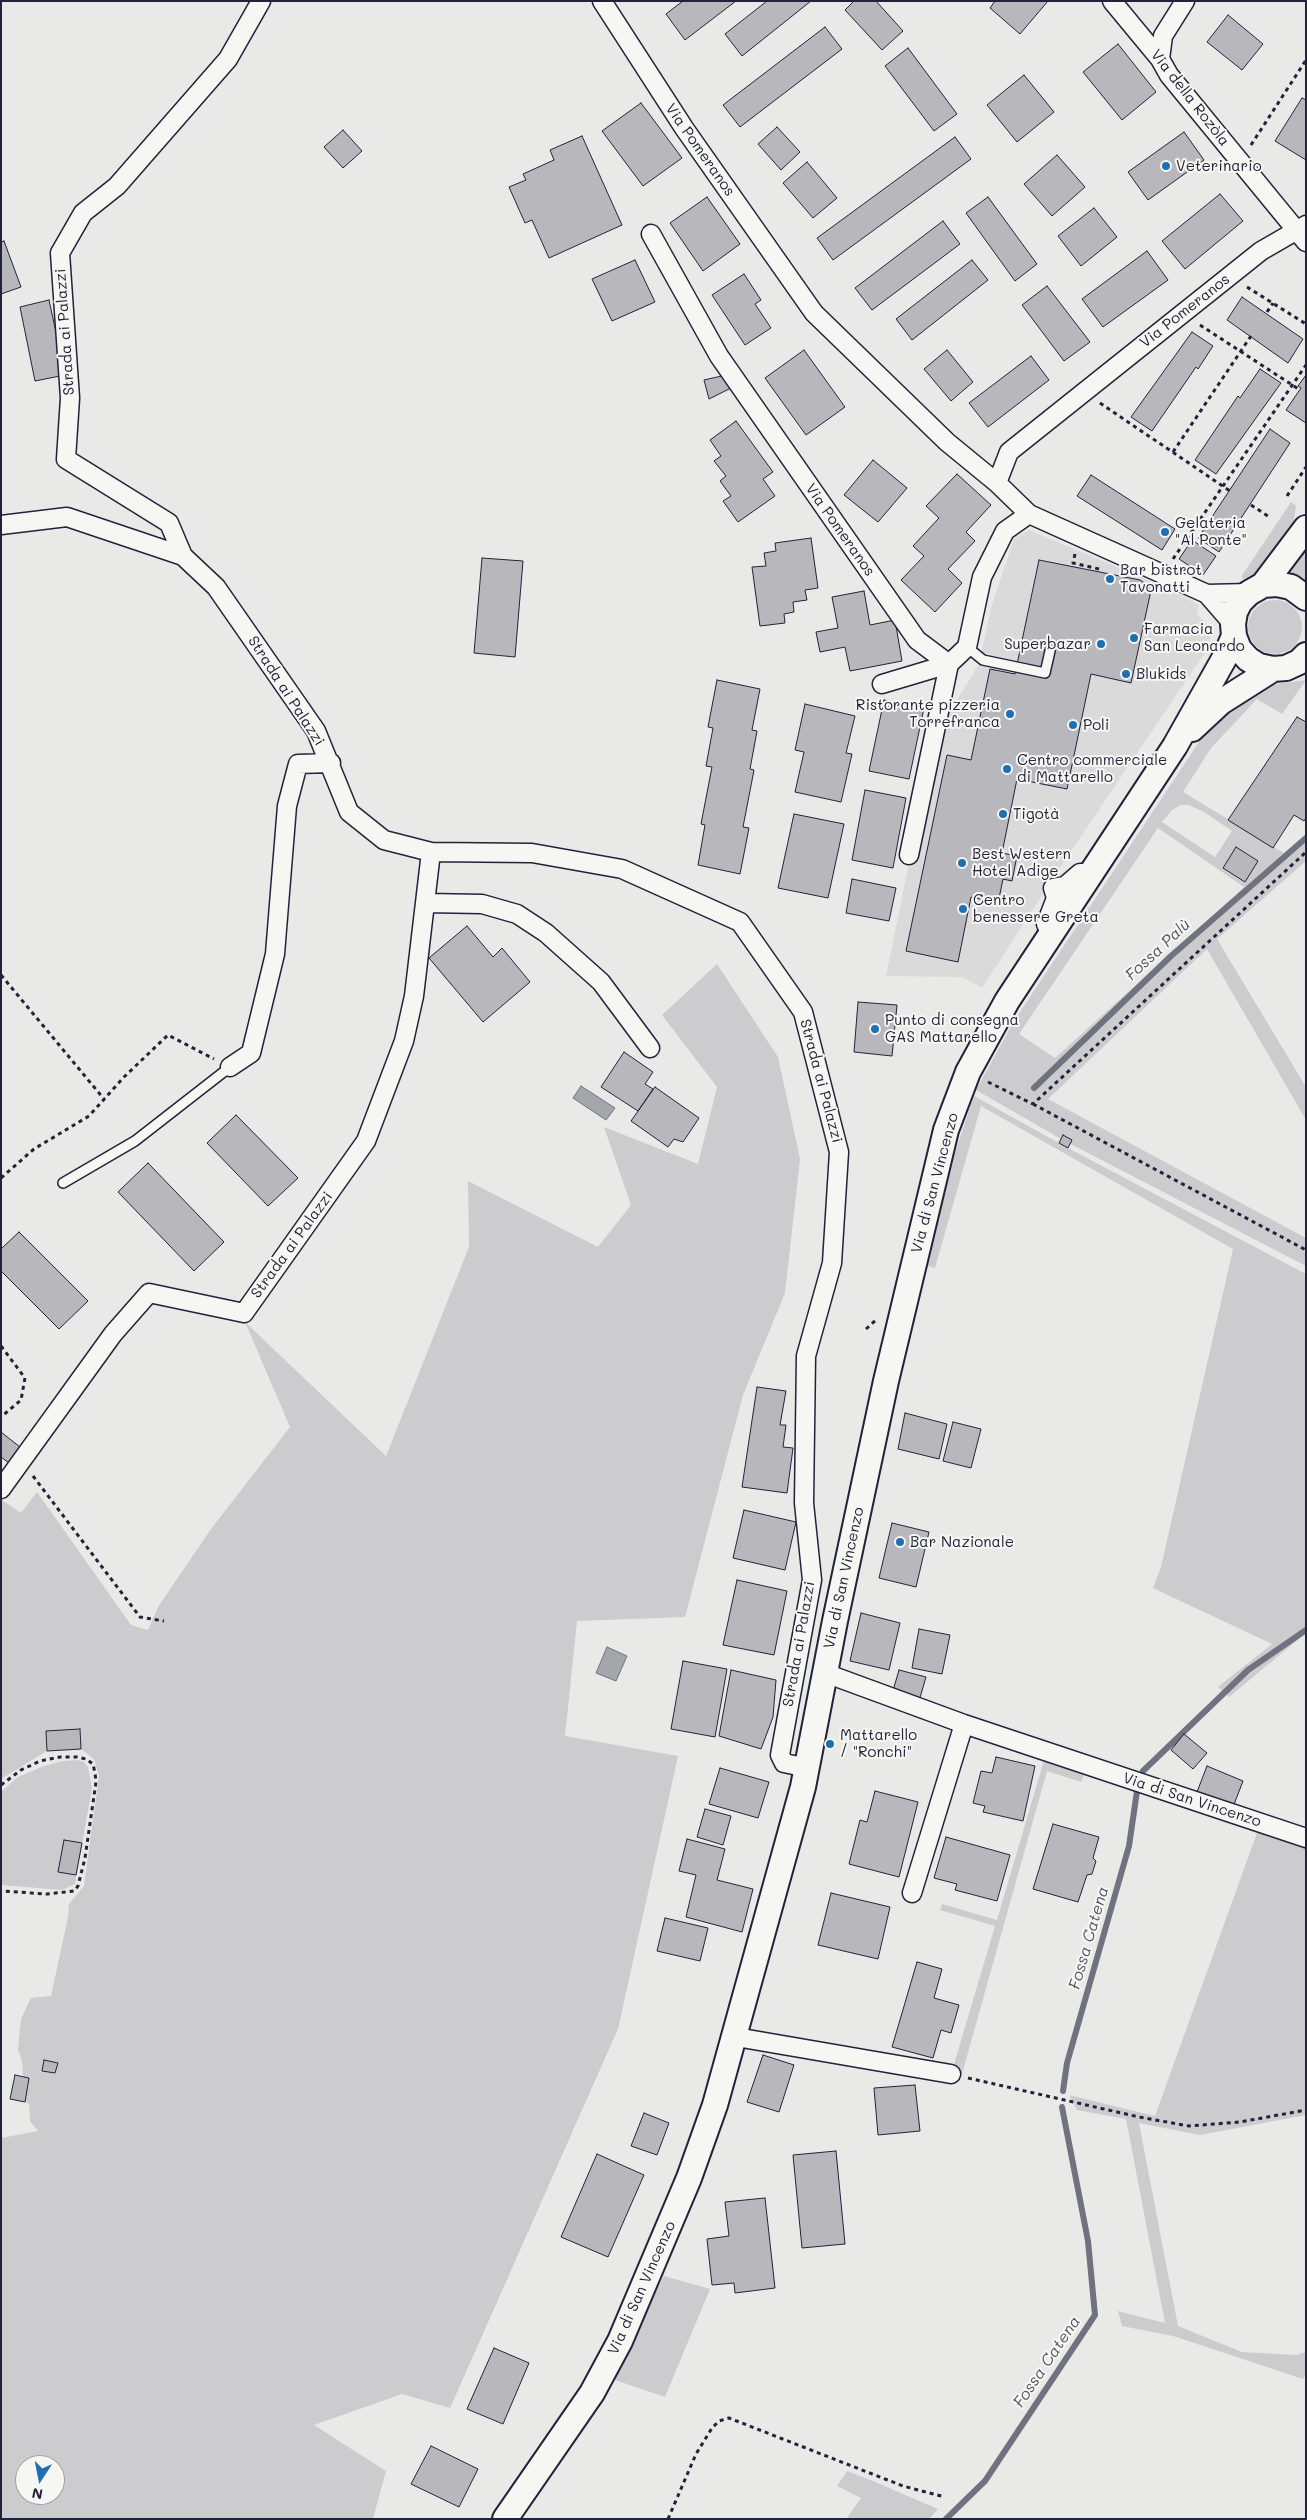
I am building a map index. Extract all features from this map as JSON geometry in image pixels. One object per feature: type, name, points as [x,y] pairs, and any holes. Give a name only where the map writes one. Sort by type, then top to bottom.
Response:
[{"type":"main road","name":"Via di San Vincenzo","points":[[505,2519],[592,2393],[620,2341],[689,2178],[715,2105],[736,2037],[808,1768],[825,1673],[884,1388],[934,1175],[946,1130],[968,1072],[1007,1000],[1175,746],[1225,657],[1233,630],[1235,612],[1306,528]]},
{"type":"main road","points":[[1256,589],[1277,584],[1291,587],[1306,598]]},
{"type":"main road","points":[[1233,630],[1239,649],[1248,659],[1260,666],[1288,668]]},
{"type":"main road","name":"Via di San Vincenzo","points":[[1175,746],[1221,702],[1299,662],[1306,655]]},
{"type":"street","name":"Strada ai Palazzi","points":[[262,1],[228,60],[117,186],[83,213],[60,253],[70,398],[66,459],[169,523],[183,556],[216,587],[241,620],[316,731],[349,812],[384,840],[431,852],[532,853],[622,870],[740,922],[803,1012],[840,1152],[832,1264],[806,1356],[804,1503],[812,1580],[787,1710],[780,1760],[784,1763],[808,1768]]},
{"type":"street","name":"Via Pomeranos","points":[[602,1],[684,128],[814,313],[947,442],[997,482],[1029,514],[1207,594],[1233,630]]},
{"type":"street","name":"Via della Rozòla","points":[[1112,1],[1160,59],[1169,75],[1303,232]]},
{"type":"street","points":[[1160,59],[1163,36],[1184,1]]},
{"type":"street","name":"Via Pomeranos","points":[[997,482],[1009,452],[1261,251],[1303,232]]},
{"type":"street","name":"Via Pomeranos","points":[[651,234],[719,356],[736,381],[916,640],[949,664]]},
{"type":"street","points":[[882,684],[949,664],[967,648],[982,577],[1004,531],[1029,514]]},
{"type":"street","name":"Strada ai Palazzi","points":[[1,525],[68,517],[183,556]]},
{"type":"street","name":"Via Pomeranos","points":[[1207,594],[1256,589]]},
{"type":"street","points":[[909,855],[949,664]]},
{"type":"street","points":[[230,1067],[251,1053],[274,954],[287,806],[298,764],[330,763]]},
{"type":"street","name":"Strada ai Palazzi","points":[[1,1489],[113,1334],[149,1293],[244,1313],[366,1141],[404,1041],[414,996],[431,852]]},
{"type":"street","points":[[426,903],[482,904],[517,914],[546,933],[601,982],[650,1048]]},
{"type":"street","name":"Via di San Vincenzo","points":[[825,1673],[964,1724],[1306,1838]]},
{"type":"street","points":[[912,1893],[964,1724]]},
{"type":"street","name":"Strada ai Palazzi","points":[[786,1726],[815,1732]]},
{"type":"street","points":[[736,2037],[951,2074]]},
{"type":"lane","points":[[967,648],[983,660],[1046,673],[1050,651]]},
{"type":"lane","points":[[63,1183],[135,1141],[230,1067]]},
{"type":"path","points":[[1247,152],[1306,60]]},
{"type":"path","points":[[1230,276],[1306,324]]},
{"type":"path","points":[[1267,312],[1273,303]]},
{"type":"path","points":[[1192,320],[1300,390]]},
{"type":"path","points":[[1173,452],[1251,336]]},
{"type":"path","points":[[1170,564],[1306,365]]},
{"type":"path","points":[[1095,400],[1230,491]]},
{"type":"path","points":[[1287,496],[1306,467]]},
{"type":"path","points":[[1251,504],[1271,518]]},
{"type":"path","points":[[1033,1104],[1306,852]]},
{"type":"path","points":[[1,975],[104,1099]]},
{"type":"path","points":[[1,1178],[34,1150],[89,1116],[124,1077],[168,1035],[230,1067]]},
{"type":"path","points":[[968,1072],[1033,1104],[1306,1250]]},
{"type":"path","points":[[866,1329],[876,1322]]},
{"type":"path","points":[[1,1346],[26,1378],[21,1400],[1,1416]]},
{"type":"path","points":[[21,1462],[55,1502],[140,1617],[164,1621]]},
{"type":"path","points":[[1,1786],[21,1770],[33,1764],[60,1757],[77,1756],[93,1764],[96,1782],[85,1858],[78,1886],[74,1892],[47,1894],[1,1890]]},
{"type":"path","points":[[951,2074],[1139,2117],[1189,2126],[1240,2122],[1306,2110]]},
{"type":"path","points":[[668,2519],[696,2454],[712,2428],[719,2421],[729,2418],[903,2486],[945,2497]]},
{"type":"shaded area","points":[[1291,502],[1296,506],[1292,531],[1261,570],[1244,579],[1241,577]]},
{"type":"shaded area","points":[[1029,530],[1162,586],[1199,605],[1197,614],[1206,624],[1210,638],[1206,651],[1059,869],[982,988],[962,977],[886,976],[908,868],[917,860],[949,713],[979,664],[991,608],[1014,539]]},
{"type":"shaded area","points":[[1306,541],[1306,575],[1305,583],[1282,574]]},
{"type":"shaded area","points":[[1270,600],[1280,600],[1290,604],[1298,612],[1302,627],[1298,642],[1290,650],[1280,654],[1270,654],[1260,650],[1252,642],[1248,632],[1248,622],[1252,612],[1260,604]]},
{"type":"shaded area","points":[[1306,680],[1282,714],[1257,699],[1211,748],[1183,792],[1284,853],[1306,834],[1306,861],[1217,939],[1306,1087],[1306,1120],[1207,949],[1048,1099],[1306,1238],[1306,1266],[1061,1139],[976,1090],[1014,1021],[1205,733],[1220,717],[1265,688],[1277,684]],"holes":[[[1181,805],[1189,805],[1204,812],[1232,831],[1215,857],[1162,822],[1172,810]],[[1158,828],[1244,887],[1055,1058],[1019,1034]]]},
{"type":"shaded area","points":[[717,964],[778,1057],[800,1159],[785,1293],[743,1395],[685,1617],[577,1621],[565,1736],[678,1756],[618,2029],[450,2408],[402,2394],[314,2425],[386,2471],[373,2519],[1,2519],[1,2138],[38,2131],[30,2121],[29,2104],[25,2102],[22,2061],[18,2049],[21,2019],[31,1998],[51,1996],[68,1917],[69,1904],[84,1886],[99,1776],[94,1759],[81,1749],[80,1729],[46,1731],[47,1751],[1,1779],[1,1501],[21,1513],[37,1492],[131,1625],[148,1630],[158,1607],[211,1529],[290,1427],[245,1322],[386,1456],[469,1247],[468,1181],[598,1247],[631,1205],[604,1127],[698,1164],[717,1087],[662,1015]]},
{"type":"shaded area","points":[[581,1086],[615,1108],[606,1120],[573,1098]]},
{"type":"shaded area","points":[[974,1096],[1306,1274],[1306,1633],[1229,1697],[1218,1687],[1272,1644],[1153,1588],[1161,1567],[1233,1249],[981,1106],[935,1268],[928,1266],[951,1164]]},
{"type":"shaded area","points":[[607,1647],[627,1656],[616,1681],[596,1673]]},
{"type":"shaded area","points":[[78,1760],[84,1762],[88,1767],[92,1788],[75,1884],[62,1890],[1,1885],[1,1792],[18,1777],[44,1766],[63,1761]]},
{"type":"shaded area","points":[[1044,1760],[1084,1775],[1081,1782],[1047,1771],[962,2074],[952,2071],[995,1926],[940,1910],[942,1904],[997,1920]]},
{"type":"shaded area","points":[[1258,1830],[1306,1846],[1306,2115],[1200,2135],[1139,2123],[1178,2326],[1242,2352],[1296,2355],[1306,2352],[1306,2374],[1303,2379],[1173,2336],[1122,2326],[1118,2311],[1165,2323],[1126,2119],[1077,2110],[1069,2095],[1155,2116]]},
{"type":"shaded area","points":[[664,2276],[710,2289],[665,2397],[612,2379]]},
{"type":"shaded area","points":[[847,2471],[938,2509],[929,2519],[846,2519],[861,2498],[837,2486]]},
{"type":"building","points":[[683,1],[736,1],[685,40],[666,14]]},
{"type":"building","points":[[767,1],[811,1],[742,56],[725,34]]},
{"type":"building","points":[[854,1],[876,1],[903,31],[882,50],[845,10]]},
{"type":"building","points":[[995,1],[1048,1],[1020,34],[990,8]]},
{"type":"building","points":[[1228,15],[1263,44],[1242,70],[1207,42]]},
{"type":"building","points":[[825,27],[842,49],[740,127],[723,105]]},
{"type":"building","points":[[1118,44],[1156,92],[1122,120],[1083,72]]},
{"type":"building","points":[[908,48],[957,114],[934,131],[885,66]]},
{"type":"building","points":[[1024,75],[1054,112],[1017,142],[987,105]]},
{"type":"building","points":[[1302,98],[1306,100],[1306,160],[1275,141]]},
{"type":"building","points":[[641,103],[682,158],[643,186],[602,131]]},
{"type":"building","points":[[777,127],[800,152],[781,170],[758,144]]},
{"type":"building","points":[[343,130],[362,151],[343,168],[324,147]]},
{"type":"building","name":"Veterinario","points":[[1184,132],[1204,160],[1148,200],[1128,172]]},
{"type":"building","points":[[582,136],[622,225],[549,258],[532,220],[525,223],[509,187],[526,180],[523,174],[554,160],[550,150]]},
{"type":"building","points":[[955,137],[971,159],[833,260],[817,238]]},
{"type":"building","points":[[1057,155],[1085,187],[1052,216],[1024,184]]},
{"type":"building","points":[[807,162],[837,198],[813,218],[783,183]]},
{"type":"building","points":[[1220,194],[1243,221],[1185,269],[1162,241]]},
{"type":"building","points":[[707,197],[740,244],[703,271],[670,223]]},
{"type":"building","points":[[988,197],[1037,264],[1015,281],[966,213]]},
{"type":"building","points":[[1094,208],[1117,237],[1081,266],[1058,236]]},
{"type":"building","points":[[943,221],[960,244],[872,310],[855,288]]},
{"type":"building","points":[[4,241],[21,287],[1,294],[1,242]]},
{"type":"building","points":[[1147,251],[1168,280],[1103,327],[1082,299]]},
{"type":"building","points":[[635,260],[655,302],[612,321],[592,279]]},
{"type":"building","points":[[972,260],[988,280],[912,340],[896,319]]},
{"type":"building","points":[[744,274],[761,300],[755,304],[771,328],[745,345],[712,295]]},
{"type":"building","points":[[1047,286],[1090,342],[1064,361],[1022,305]]},
{"type":"building","points":[[1242,297],[1303,339],[1288,363],[1227,320]]},
{"type":"building","points":[[49,300],[57,337],[60,376],[35,381],[20,307]]},
{"type":"building","points":[[1192,332],[1213,346],[1198,369],[1196,367],[1152,431],[1131,417]]},
{"type":"building","points":[[804,350],[845,407],[806,435],[765,378]]},
{"type":"building","points":[[947,350],[973,382],[951,401],[924,369]]},
{"type":"building","points":[[1031,356],[1049,380],[988,427],[969,403]]},
{"type":"building","points":[[1260,369],[1281,383],[1216,474],[1195,460],[1238,396],[1240,398]]},
{"type":"building","points":[[726,375],[733,387],[709,399],[704,380]]},
{"type":"building","points":[[1306,375],[1306,423],[1286,410],[1301,388],[1298,386]]},
{"type":"building","points":[[736,421],[773,472],[763,479],[775,496],[738,522],[723,501],[731,496],[720,481],[726,476],[714,461],[721,456],[710,440]]},
{"type":"building","points":[[1270,429],[1290,443],[1219,552],[1198,538]]},
{"type":"building","points":[[873,460],[907,488],[878,522],[844,495]]},
{"type":"building","points":[[957,474],[991,505],[966,532],[975,541],[948,569],[962,583],[935,612],[901,580],[924,556],[913,546],[939,518],[926,506]]},
{"type":"building","points":[[1091,475],[1175,529],[1162,550],[1077,496]]},
{"type":"building","points":[[811,538],[818,588],[805,590],[807,600],[793,602],[794,612],[784,614],[785,623],[760,626],[752,567],[766,566],[764,553],[776,551],[775,543]]},
{"type":"building","points":[[1192,540],[1216,556],[1203,575],[1179,559]]},
{"type":"building","points":[[482,558],[523,561],[515,657],[474,653]]},
{"type":"building","name":"Centro commerciale di Mattarello","points":[[1039,560],[1140,580],[1149,586],[1150,595],[1131,683],[1091,674],[1067,789],[1017,779],[1002,853],[1017,856],[1012,881],[1003,879],[998,903],[971,897],[958,962],[906,951],[947,755],[971,760],[990,669],[1015,674]]},
{"type":"building","points":[[864,591],[870,625],[895,620],[902,661],[850,671],[845,647],[820,652],[816,632],[838,628],[832,597]]},
{"type":"building","points":[[717,680],[760,689],[752,730],[757,731],[750,769],[754,770],[743,827],[749,828],[740,874],[698,865],[705,825],[701,824],[712,767],[706,766],[713,728],[708,727]]},
{"type":"building","points":[[884,700],[924,708],[909,779],[869,771]]},
{"type":"building","points":[[805,704],[855,716],[846,753],[852,754],[841,802],[795,792],[804,752],[795,750]]},
{"type":"building","points":[[1297,717],[1306,722],[1306,818],[1304,821],[1294,815],[1273,848],[1228,820]]},
{"type":"building","points":[[865,790],[906,798],[893,868],[852,860]]},
{"type":"building","points":[[794,814],[844,824],[828,898],[778,888]]},
{"type":"building","points":[[1236,847],[1258,861],[1245,882],[1223,868]]},
{"type":"building","points":[[852,879],[896,888],[889,921],[846,913]]},
{"type":"building","points":[[467,926],[493,957],[502,948],[530,982],[483,1022],[429,958]]},
{"type":"building","name":"Punto di consegna GAS Mattarello","points":[[858,1002],[897,1005],[892,1056],[854,1052]]},
{"type":"building","points":[[624,1052],[653,1072],[645,1084],[653,1089],[638,1111],[601,1087]]},
{"type":"building","points":[[655,1087],[699,1118],[683,1142],[674,1139],[668,1147],[631,1121]]},
{"type":"building","points":[[236,1115],[298,1178],[268,1206],[207,1143]]},
{"type":"building","points":[[1063,1135],[1072,1140],[1068,1148],[1059,1143]]},
{"type":"building","points":[[148,1163],[224,1242],[194,1271],[118,1192]]},
{"type":"building","points":[[19,1232],[88,1301],[59,1329],[1,1271],[1,1249]]},
{"type":"building","points":[[757,1387],[786,1391],[780,1425],[786,1425],[783,1447],[793,1448],[787,1493],[742,1487]]},
{"type":"building","points":[[905,1413],[947,1424],[939,1459],[898,1449]]},
{"type":"building","points":[[953,1422],[981,1429],[971,1468],[943,1461]]},
{"type":"building","points":[[1,1432],[25,1451],[13,1466],[1,1457]]},
{"type":"building","points":[[744,1510],[796,1522],[785,1570],[733,1558]]},
{"type":"building","points":[[892,1523],[929,1532],[916,1587],[879,1578]]},
{"type":"building","points":[[737,1580],[787,1591],[774,1655],[723,1645]]},
{"type":"building","points":[[861,1613],[900,1623],[889,1670],[850,1661]]},
{"type":"building","points":[[919,1629],[950,1635],[942,1674],[912,1668]]},
{"type":"building","points":[[683,1661],[727,1669],[715,1737],[671,1729]]},
{"type":"building","points":[[731,1670],[776,1680],[773,1717],[761,1749],[719,1736]]},
{"type":"building","points":[[899,1670],[926,1677],[919,1701],[892,1694]]},
{"type":"building","points":[[80,1729],[81,1749],[47,1751],[46,1731]]},
{"type":"building","points":[[1184,1734],[1207,1753],[1193,1769],[1171,1750]]},
{"type":"building","points":[[996,1757],[1035,1766],[1023,1821],[983,1812],[985,1806],[973,1803],[981,1771],[992,1773]]},
{"type":"building","points":[[1207,1766],[1243,1781],[1233,1807],[1197,1792]]},
{"type":"building","points":[[720,1768],[769,1782],[758,1818],[709,1804]]},
{"type":"building","points":[[875,1791],[918,1802],[899,1877],[849,1864],[860,1820],[867,1822]]},
{"type":"building","points":[[705,1809],[731,1816],[723,1845],[697,1837]]},
{"type":"building","points":[[1053,1824],[1099,1837],[1093,1858],[1096,1861],[1092,1874],[1087,1875],[1078,1902],[1033,1889]]},
{"type":"building","points":[[946,1837],[1010,1855],[997,1901],[955,1890],[957,1884],[934,1878]]},
{"type":"building","points":[[687,1839],[725,1849],[717,1880],[753,1889],[742,1932],[686,1917],[696,1875],[679,1871]]},
{"type":"building","points":[[64,1840],[82,1843],[76,1875],[58,1872]]},
{"type":"building","points":[[831,1893],[890,1907],[878,1959],[818,1945]]},
{"type":"building","points":[[665,1918],[708,1928],[700,1961],[657,1951]]},
{"type":"building","points":[[917,1962],[942,1969],[934,1998],[959,2005],[951,2033],[941,2030],[933,2058],[892,2047]]},
{"type":"building","points":[[763,2055],[794,2065],[779,2112],[747,2102]]},
{"type":"building","points":[[44,2060],[58,2063],[55,2073],[42,2071]]},
{"type":"building","points":[[15,2075],[29,2078],[25,2102],[10,2099]]},
{"type":"building","points":[[915,2085],[920,2131],[878,2135],[874,2088]]},
{"type":"building","points":[[644,2113],[669,2123],[657,2155],[631,2146]]},
{"type":"building","points":[[836,2151],[845,2244],[802,2248],[793,2155]]},
{"type":"building","points":[[597,2154],[644,2175],[608,2257],[561,2237]]},
{"type":"building","points":[[765,2198],[775,2288],[735,2293],[734,2283],[712,2285],[707,2239],[729,2236],[725,2202]]},
{"type":"building","points":[[494,2348],[529,2363],[503,2424],[467,2409]]},
{"type":"building","points":[[431,2446],[478,2469],[459,2507],[411,2484]]},
{"type":"waterway","name":"Fossa Palù","points":[[1034,1088],[1171,956],[1306,838]]},
{"type":"waterway","name":"Fossa Catena","points":[[1143,1771],[1248,1670],[1306,1630]]},
{"type":"waterway","name":"Fossa Catena","points":[[1063,2091],[1067,2063],[1129,1846],[1137,1791]]},
{"type":"waterway","name":"Fossa Catena","points":[[946,2519],[985,2481],[1095,2315],[1088,2241],[1062,2107]]},
{"type":"place","name":"Veterinario","points":[[1166,166]]},
{"type":"place","name":"Gelateria \"Al Ponte\"","points":[[1165,532]]},
{"type":"place","name":"Bar bistrot Tavonatti","points":[[1110,579]]},
{"type":"place","name":"Farmacia San Leonardo","points":[[1134,638]]},
{"type":"place","name":"Superbazar","points":[[1101,644]]},
{"type":"place","name":"Blukids","points":[[1126,674]]},
{"type":"place","name":"Ristorante pizzeria Torrefranca","points":[[1010,714]]},
{"type":"place","name":"Poli","points":[[1073,725]]},
{"type":"place","name":"Centro commerciale di Mattarello","points":[[1007,769]]},
{"type":"place","name":"Tigotà","points":[[1003,814]]},
{"type":"place","name":"Best Western Hotel Adige","points":[[962,863]]},
{"type":"place","name":"Centro benessere Greta","points":[[963,909]]},
{"type":"place","name":"Punto di consegna GAS Mattarello","points":[[875,1029]]},
{"type":"place","name":"Bar Nazionale","points":[[900,1542]]},
{"type":"place","name":"Mattarello / \"Ronchi\"","points":[[830,1744]]}]
